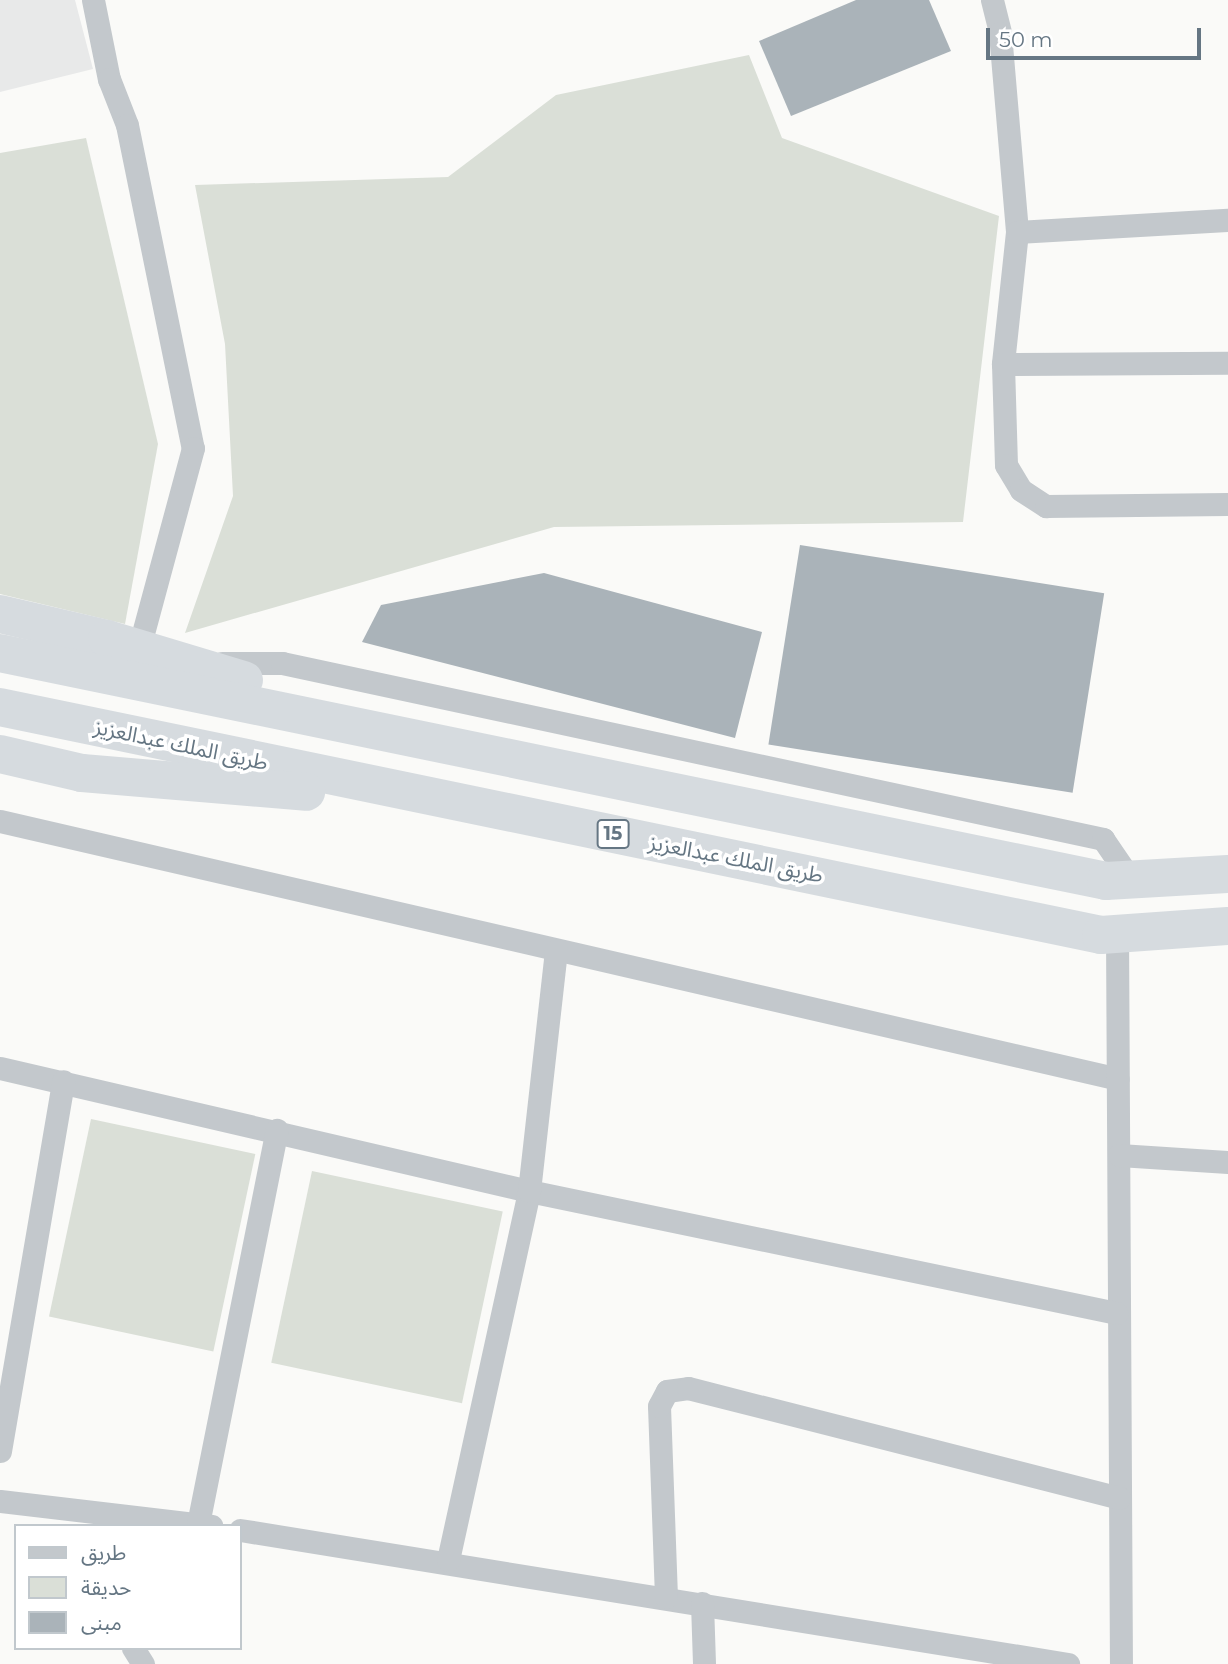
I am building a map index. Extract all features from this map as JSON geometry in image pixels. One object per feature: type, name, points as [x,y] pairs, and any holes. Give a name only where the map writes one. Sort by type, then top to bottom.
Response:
[{"type":"highway","points":[[0,614],[139,648],[491,753]]},
{"type":"highway","points":[[0,653],[1106,881],[1228,874]]},
{"type":"highway","name":"طريق الملك عبدالعزيز","points":[[0,707],[1101,935],[1116,931],[1228,926]]},
{"type":"highway","points":[[0,754],[82,773],[478,807]]},
{"type":"street","points":[[93,0],[109,79],[127,125],[193,447],[139,648]]},
{"type":"street","points":[[992,0],[1000,33],[1017,232],[1003,364],[1006,465],[1021,490],[1046,506],[1228,504]]},
{"type":"street","points":[[1017,232],[1228,220]]},
{"type":"street","points":[[1003,364],[1228,363]]},
{"type":"street","points":[[185,662],[282,663],[1103,839],[1131,880]]},
{"type":"street","points":[[0,821],[1118,1079]]},
{"type":"street","points":[[1116,931],[1119,1155],[1116,1313],[1121,1664]]},
{"type":"street","points":[[448,1560],[529,1191],[556,951]]},
{"type":"street","points":[[0,1068],[277,1130],[529,1191],[1116,1313]]},
{"type":"street","points":[[0,1451],[63,1081]]},
{"type":"street","points":[[205,1524],[277,1130]]},
{"type":"street","points":[[1119,1155],[1228,1162]]},
{"type":"street","points":[[666,1597],[659,1406],[667,1391],[688,1388],[1119,1498]]},
{"type":"street","points":[[0,1501],[197,1524]]},
{"type":"street","points":[[45,1506],[56,1524]]},
{"type":"street","points":[[242,1530],[448,1560],[1068,1664]]},
{"type":"street","points":[[702,1603],[704,1664]]},
{"type":"shaded area","points":[[0,0],[75,0],[93,69],[0,92]]},
{"type":"green space","points":[[749,55],[782,138],[999,216],[963,522],[554,527],[185,633],[233,496],[225,344],[195,185],[448,177],[556,95]]},
{"type":"green space","points":[[86,138],[158,444],[125,624],[0,594],[0,153]]},
{"type":"green space","points":[[91,1119],[255,1154],[213,1352],[49,1317]]},
{"type":"green space","points":[[312,1171],[503,1212],[462,1403],[271,1363]]},
{"type":"building","points":[[856,0],[929,0],[951,51],[791,116],[759,41]]},
{"type":"building","points":[[800,545],[1104,593],[1073,793],[768,745]]},
{"type":"building","points":[[544,573],[762,632],[735,738],[362,642],[381,605]]}]
